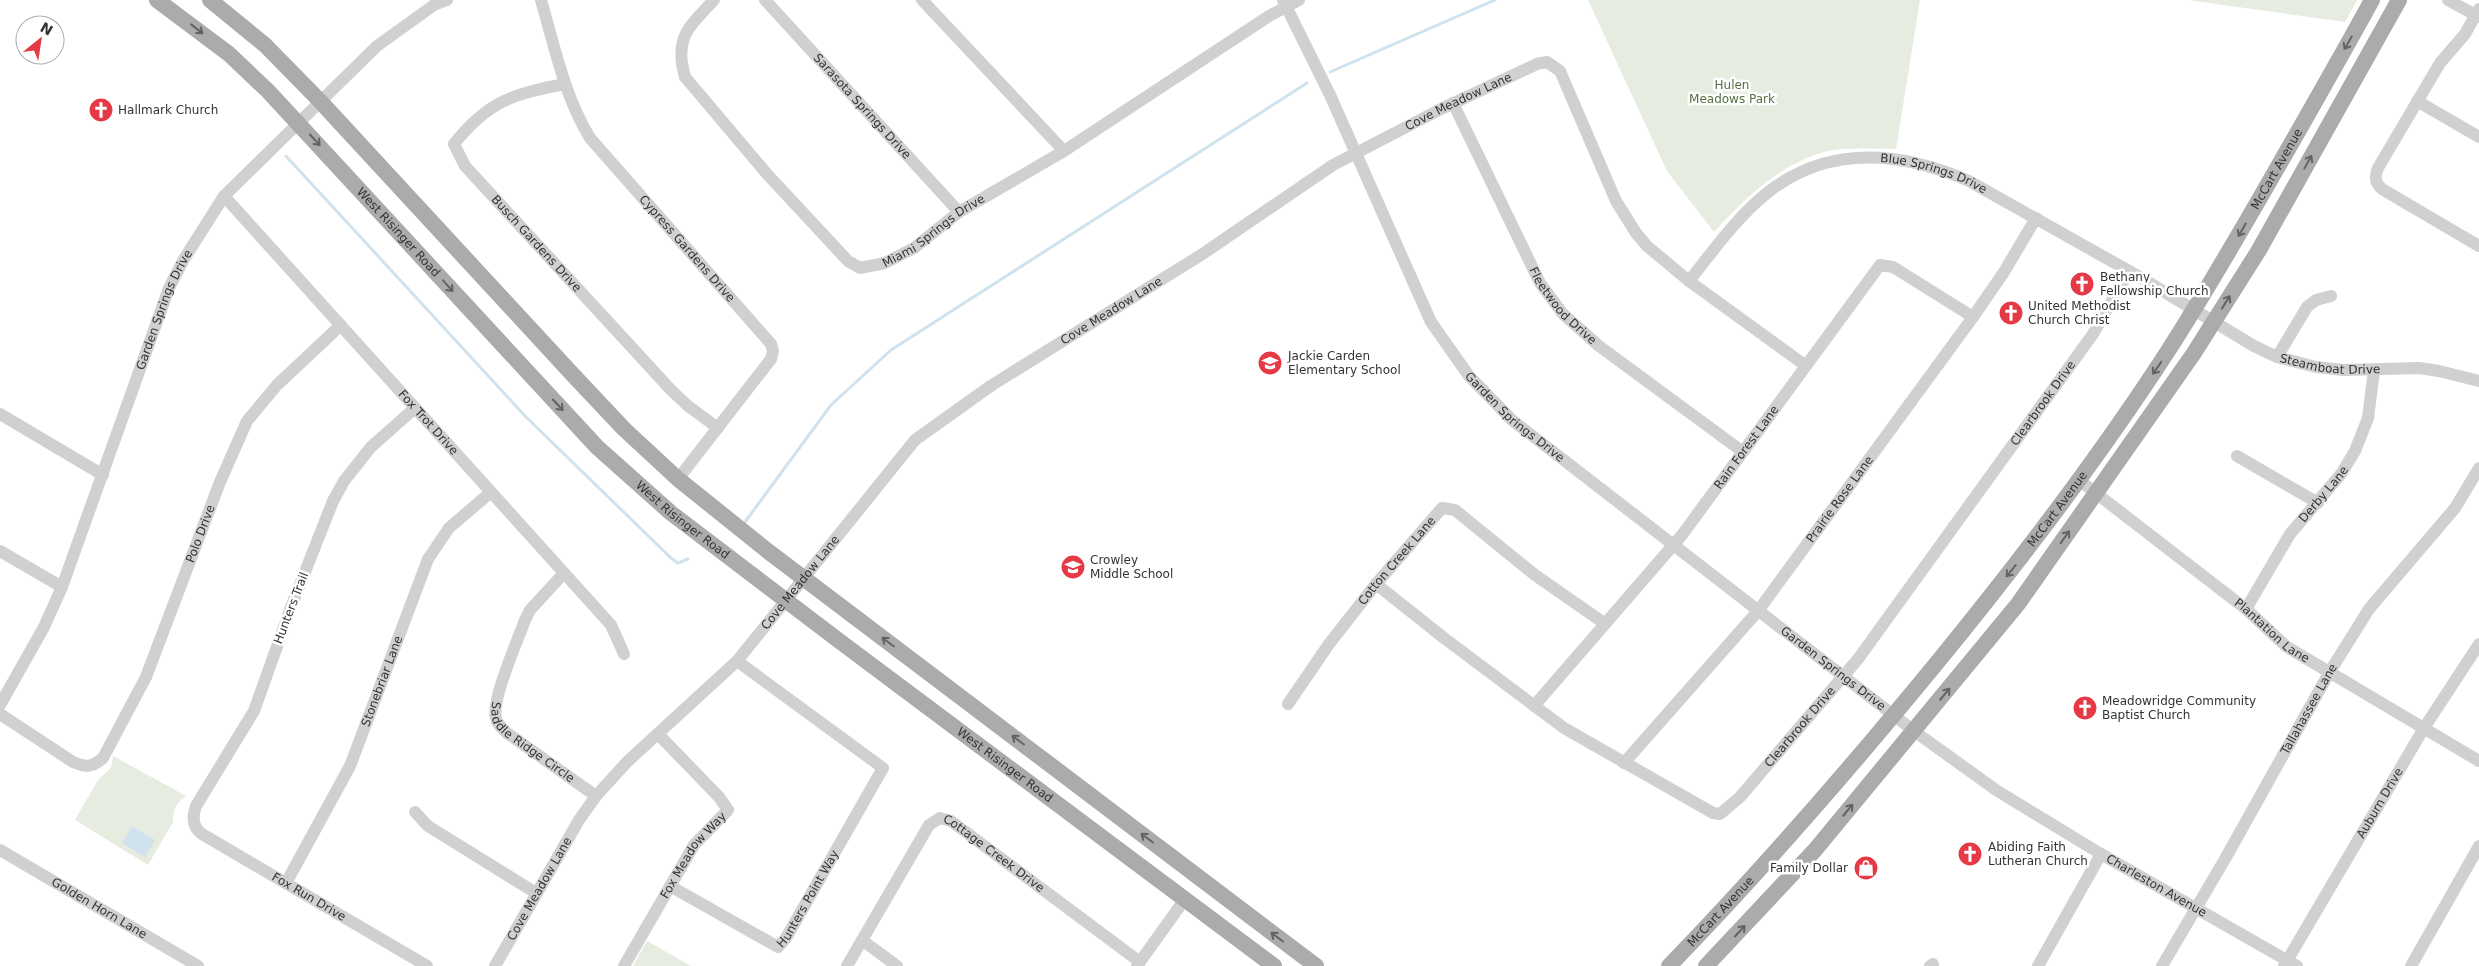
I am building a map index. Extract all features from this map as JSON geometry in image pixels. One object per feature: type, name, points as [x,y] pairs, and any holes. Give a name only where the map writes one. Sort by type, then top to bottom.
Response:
[{"type":"main road","name":"West Risinger Road","points":[[157,0],[229,54],[298,122],[597,447],[671,513],[1274,966]]},
{"type":"main road","points":[[210,0],[264,45],[319,100],[624,429],[678,479],[804,578],[1316,966]]},
{"type":"main road","name":"McCart Avenue","points":[[1669,966],[1799,825],[1894,716],[2016,565],[2079,480],[2165,356],[2194,309],[2241,232],[2372,0]]},
{"type":"main road","name":"McCart Avenue","points":[[1706,966],[1815,850],[2005,622],[2214,321],[2260,250],[2399,0]]},
{"type":"main road","points":[[1185,899],[1200,879]]},
{"type":"street","name":"Garden Springs Drive","points":[[0,705],[44,627],[62,587],[169,288],[184,259],[224,196],[319,100],[388,36],[433,3],[447,0]]},
{"type":"street","name":"Cypress Gardens Drive","points":[[541,0],[565,84],[575,112],[590,138],[771,344],[773,350],[770,359],[678,479]]},
{"type":"street","name":"Miami Springs Drive","points":[[714,0],[695,20],[683,38],[680,57],[685,77],[767,174],[848,261],[860,268],[885,262],[914,248],[959,212],[1064,151],[1285,3],[1299,0]]},
{"type":"street","name":"Sarasota Springs Drive","points":[[765,0],[959,212]]},
{"type":"street","points":[[922,0],[1064,151]]},
{"type":"street","points":[[2448,0],[2478,14],[2465,34],[2444,57],[2417,101],[2378,168],[2376,182],[2382,189],[2479,246]]},
{"type":"street","name":"Garden Springs Drive","points":[[1285,3],[1356,152],[1431,322],[1469,376],[1512,420],[1894,716]]},
{"type":"street","name":"Cove Meadow Lane","points":[[495,966],[579,820],[596,796],[627,762],[737,660],[915,440],[931,426],[1028,361],[1051,349],[1201,255],[1356,152],[1453,103],[1537,64],[1547,62],[1560,71],[1616,201],[1636,233],[1647,246],[1689,281],[1806,366]]},
{"type":"street","name":"Busch Gardens Drive","points":[[565,84],[523,92],[498,103],[477,118],[454,144],[465,166],[671,390],[688,406],[718,428]]},
{"type":"street","points":[[2417,101],[2479,137]]},
{"type":"street","name":"Fleetwood Drive","points":[[1453,103],[1540,283],[1563,314],[1599,346],[1742,452]]},
{"type":"street","name":"Blue Springs Drive","points":[[1689,281],[1735,225],[1768,192],[1802,171],[1836,160],[1869,157],[1902,159],[1943,170],[1969,181],[2194,309]]},
{"type":"street","name":"Fox Trot Drive","points":[[224,196],[611,624],[624,654]]},
{"type":"street","name":"Prairie Rose Lane","points":[[1624,763],[1758,611],[1973,317],[2004,272],[2036,218]]},
{"type":"street","name":"Rain Forest Lane","points":[[1534,706],[1673,544],[1868,280],[1883,264],[1893,267],[1973,317]]},
{"type":"street","name":"Clearbrook Drive","points":[[1376,584],[1564,728],[1624,763],[1720,814],[1740,796],[1843,677],[2093,334],[2129,271]]},
{"type":"street","points":[[2277,356],[2307,307],[2316,300],[2331,296]]},
{"type":"street","name":"Steamboat Drive","points":[[2194,309],[2254,346],[2277,356],[2316,367],[2344,370],[2419,368],[2479,381]]},
{"type":"street","name":"Polo Drive","points":[[0,714],[74,762],[85,767],[94,765],[103,758],[146,677],[220,482],[247,421],[277,385],[341,326]]},
{"type":"street","name":"Derby Lane","points":[[2246,609],[2286,539],[2341,474],[2364,430],[2371,405],[2374,370]]},
{"type":"street","name":"Hunters Trail","points":[[195,826],[193,818],[196,806],[254,711],[290,610],[333,501],[358,460],[415,408]]},
{"type":"street","points":[[0,414],[103,475]]},
{"type":"street","points":[[2237,456],[2318,503]]},
{"type":"street","name":"Tallahassee Lane","points":[[2162,966],[2329,673],[2369,609],[2455,508],[2479,468]]},
{"type":"street","name":"Plantation Lane","points":[[2079,480],[2246,609],[2287,647],[2479,761]]},
{"type":"street","name":"Stonebriar Lane","points":[[286,883],[350,766],[428,559],[449,528],[490,492]]},
{"type":"street","name":"Cotton Creek Lane","points":[[1288,704],[1329,644],[1376,584],[1442,508],[1455,510],[1535,574],[1604,623]]},
{"type":"street","points":[[0,551],[62,587]]},
{"type":"street","name":"Saddle Ridge Circle","points":[[564,573],[530,610],[525,620],[496,704],[496,718],[500,726],[507,733],[596,796]]},
{"type":"street","name":"Auburn Drive","points":[[2289,964],[2424,728],[2479,644]]},
{"type":"street","name":"Hunters Point Way","points":[[670,886],[778,947],[786,938],[883,768],[737,660]]},
{"type":"street","name":"Charleston Avenue","points":[[1894,716],[2016,804],[2289,964]]},
{"type":"street","name":"Fox Meadow Way","points":[[624,966],[694,845],[728,810],[720,797],[658,734]]},
{"type":"street","points":[[415,812],[428,826],[536,893]]},
{"type":"street","name":"Cottage Creek Drive","points":[[847,966],[929,825],[940,818],[951,821],[1138,964]]},
{"type":"street","name":"Fox Run Drive","points":[[195,826],[202,834],[427,966]]},
{"type":"street","points":[[2411,966],[2479,846]]},
{"type":"street","name":"Golden Horn Lane","points":[[0,850],[198,966]]},
{"type":"street","points":[[2038,966],[2101,854]]},
{"type":"street","points":[[1138,964],[1185,899]]},
{"type":"street","points":[[862,940],[897,966]]},
{"type":"green space","name":"Hulen Meadows Park","points":[[1588,0],[1920,0],[1896,149],[1831,150],[1792,165],[1751,195],[1714,232],[1667,171]]},
{"type":"green space","points":[[2188,0],[2357,0],[2345,22]]},
{"type":"green space","points":[[113,756],[186,796],[176,807],[173,822],[148,865],[75,820],[98,780],[111,768]]},
{"type":"green space","points":[[647,941],[691,966],[633,966]]},
{"type":"water","points":[[132,826],[155,840],[145,857],[122,843]]},
{"type":"waterway","points":[[1330,72],[1495,0]]},
{"type":"waterway","points":[[745,522],[831,405],[891,350],[1307,83]]},
{"type":"waterway","points":[[286,156],[526,417],[671,558],[678,563],[688,559]]},
{"type":"place","name":"Hallmark Church","points":[[101,110]]},
{"type":"place","name":"Bethany Fellowship Church","points":[[2082,284]]},
{"type":"place","name":"United Methodist Church Christ","points":[[2011,313]]},
{"type":"place","name":"Jackie Carden Elementary School","points":[[1270,363]]},
{"type":"place","name":"Crowley Middle School","points":[[1073,567]]},
{"type":"place","name":"Meadowridge Community Baptist Church","points":[[2085,708]]},
{"type":"place","name":"Abiding Faith Lutheran Church","points":[[1970,854]]},
{"type":"place","name":"Family Dollar","points":[[1866,868]]}]
